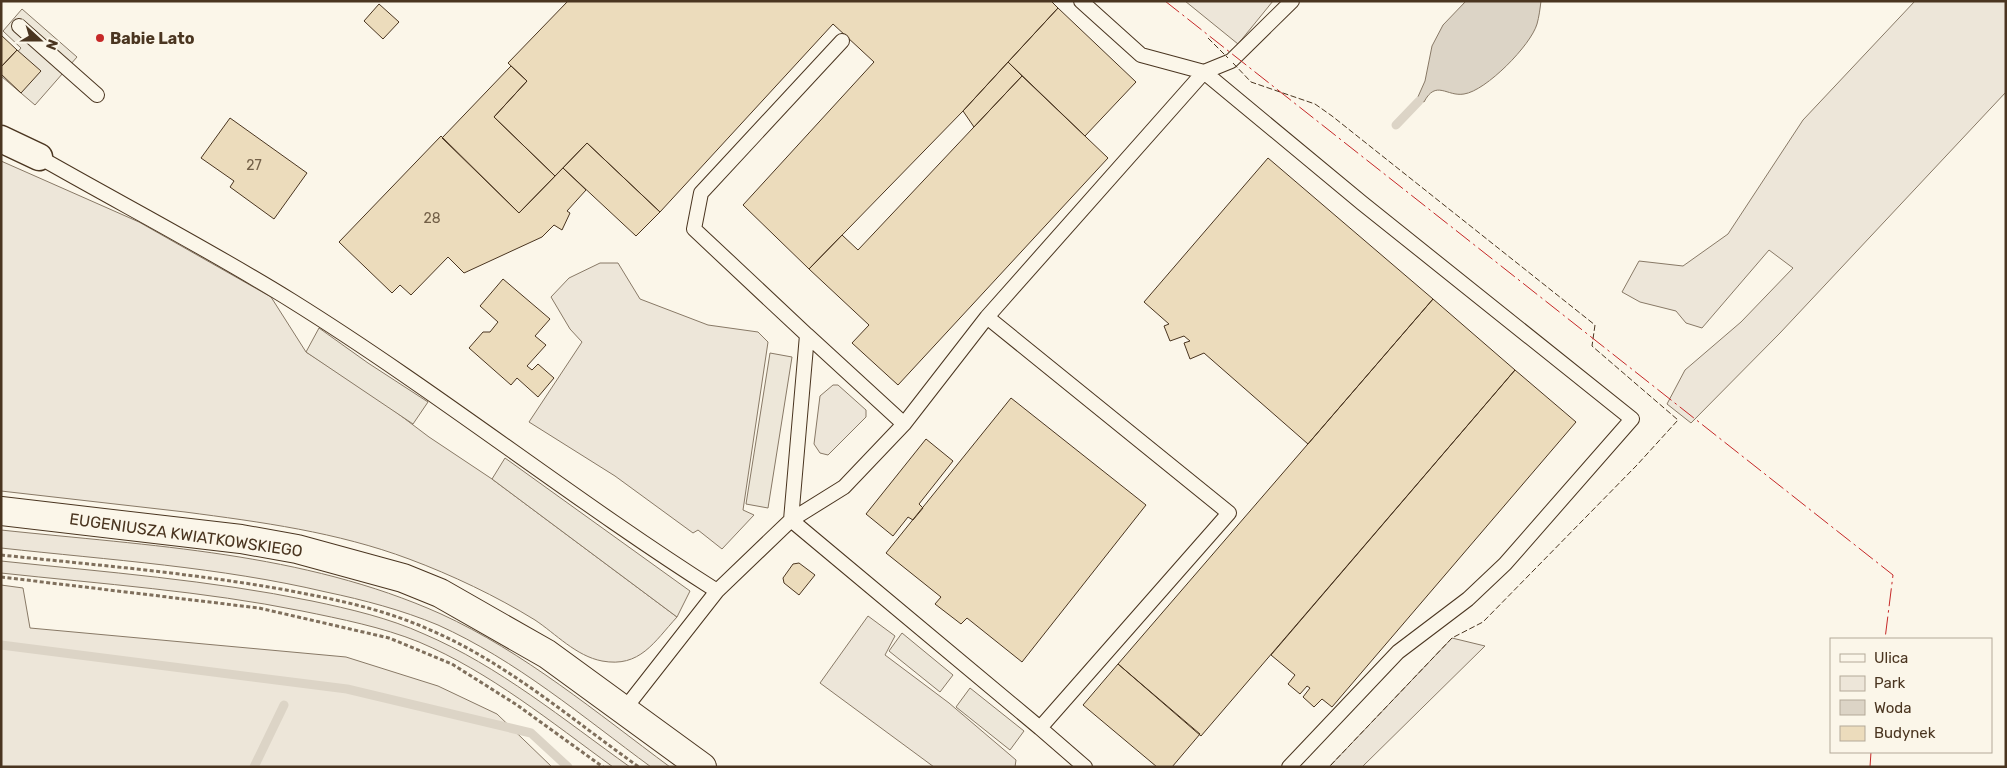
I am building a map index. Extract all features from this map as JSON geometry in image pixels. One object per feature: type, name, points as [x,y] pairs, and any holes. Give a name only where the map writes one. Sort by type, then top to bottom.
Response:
[{"type":"main road","name":"EUGENIUSZA KWIATKOWSKIEGO","points":[[1,512],[250,541],[297,549],[394,576],[440,593],[510,631],[547,654],[702,767]]},
{"type":"street","points":[[1,139],[39,157]]},
{"type":"lane","points":[[1080,1],[1140,55],[1204,72],[1362,204],[1632,419],[1505,564],[1468,599],[1398,652],[1289,767]]},
{"type":"lane","points":[[623,711],[717,590],[791,520],[844,487],[904,424],[988,317],[1204,72],[1231,61],[1292,1]]},
{"type":"lane","points":[[19,26],[97,95]]},
{"type":"lane","points":[[842,41],[701,193],[694,229],[904,424]]},
{"type":"lane","points":[[39,157],[167,228],[292,301],[500,440],[660,554],[717,590]]},
{"type":"lane","points":[[988,317],[1229,513],[1040,728]]},
{"type":"lane","points":[[791,520],[807,335]]},
{"type":"lane","points":[[791,520],[1085,767]]},
{"type":"path","points":[[1,555],[248,583],[328,598],[384,613],[430,629],[494,664],[640,767]]},
{"type":"path","points":[[1,577],[258,608],[389,638],[452,664],[518,705],[602,767]]},
{"type":"green space","points":[[1185,1],[1273,1],[1238,44]]},
{"type":"green space","points":[[1915,1],[2006,1],[2006,92],[1780,333],[1691,423],[1667,404],[1685,370],[1741,322],[1793,268],[1769,250],[1702,328],[1686,323],[1676,311],[1640,302],[1622,292],[1639,261],[1683,266],[1728,234],[1803,120]]},
{"type":"green space","points":[[1,161],[139,222],[271,297],[306,352],[376,397],[429,437],[492,479],[677,617],[653,644],[636,657],[627,661],[602,661],[575,650],[535,620],[474,586],[409,559],[354,542],[298,529],[242,520],[1,491]]},
{"type":"green space","points":[[600,263],[618,263],[640,299],[708,325],[758,332],[768,342],[743,510],[754,515],[722,549],[698,530],[693,533],[615,476],[529,422],[582,342],[570,329],[551,297],[569,278]]},
{"type":"green space","points":[[833,385],[838,385],[866,410],[866,417],[828,455],[820,453],[814,444],[820,396]]},
{"type":"green space","points":[[1,530],[169,547],[225,555],[280,564],[335,577],[389,593],[441,614],[502,646],[559,684],[670,767],[651,767],[522,672],[467,639],[411,615],[340,595],[246,576],[165,565],[1,548]]},
{"type":"green space","points":[[1,561],[235,587],[355,611],[411,628],[452,647],[505,678],[630,767],[613,767],[519,699],[471,668],[419,642],[391,632],[317,614],[227,598],[1,573]]},
{"type":"green space","points":[[1,585],[23,588],[30,628],[346,657],[438,686],[497,714],[552,767],[1,767]]},
{"type":"green space","points":[[868,616],[895,636],[885,655],[949,703],[1016,760],[1015,767],[934,767],[820,683]]},
{"type":"green space","points":[[1452,638],[1485,646],[1362,767],[1329,767]]},
{"type":"shaded area","points":[[22,9],[77,57],[35,105],[1,76],[1,71],[21,48],[3,31]]},
{"type":"shaded area","points":[[319,328],[428,402],[413,424],[306,352]]},
{"type":"shaded area","points":[[770,353],[792,357],[768,508],[746,504]]},
{"type":"shaded area","points":[[505,458],[690,591],[677,617],[492,479]]},
{"type":"shaded area","points":[[902,633],[953,675],[940,692],[889,651]]},
{"type":"shaded area","points":[[970,688],[1024,731],[1010,750],[956,707]]},
{"type":"water","points":[[1466,1],[1541,1],[1538,21],[1533,33],[1517,55],[1484,85],[1464,94],[1437,90],[1428,95],[1424,102],[1417,99],[1425,81],[1432,46],[1443,25]]},
{"type":"building","points":[[568,1],[1051,1],[1058,8],[963,111],[809,269],[743,205],[874,62],[833,24],[660,212],[587,143],[555,176],[494,117],[527,81],[508,63]]},
{"type":"building","points":[[379,4],[399,22],[383,39],[364,21]]},
{"type":"building","points":[[1058,8],[1136,82],[1085,136],[1008,62]]},
{"type":"building","points":[[1,35],[17,50],[1,67]]},
{"type":"building","points":[[17,50],[41,71],[21,93],[1,74],[1,67]]},
{"type":"building","points":[[1008,62],[1022,76],[974,127],[963,111]]},
{"type":"building","points":[[511,66],[527,81],[494,117],[555,176],[519,213],[442,138]]},
{"type":"building","points":[[1022,76],[1108,158],[898,385],[852,343],[869,325],[809,269],[842,235],[858,250]]},
{"type":"building","points":[[230,118],[307,173],[274,219],[230,187],[234,181],[201,158]]},
{"type":"building","points":[[441,136],[519,213],[563,168],[586,190],[567,211],[570,213],[562,230],[554,225],[542,237],[464,273],[448,257],[411,295],[400,285],[392,293],[339,242]]},
{"type":"building","points":[[587,143],[660,212],[636,236],[563,168]]},
{"type":"building","points":[[1268,158],[1433,299],[1308,444],[1204,353],[1190,359],[1184,343],[1190,341],[1184,336],[1170,341],[1164,326],[1169,324],[1144,302]]},
{"type":"building","points":[[503,279],[550,319],[535,336],[546,345],[527,366],[532,370],[538,364],[554,378],[538,397],[517,378],[511,385],[469,348],[483,332],[490,332],[498,322],[480,306]]},
{"type":"building","points":[[1433,299],[1515,370],[1201,736],[1118,664]]},
{"type":"building","points":[[1515,370],[1576,422],[1332,707],[1322,699],[1314,707],[1303,697],[1310,688],[1307,686],[1300,694],[1288,684],[1295,675],[1271,655]]},
{"type":"building","points":[[1011,398],[1146,505],[1022,662],[967,618],[961,624],[935,604],[941,597],[886,553]]},
{"type":"building","points":[[926,439],[953,461],[919,504],[923,508],[913,520],[908,517],[893,536],[866,514]]},
{"type":"building","points":[[799,563],[815,575],[799,595],[784,583],[783,578],[793,564]]},
{"type":"building","points":[[1118,664],[1200,734],[1172,767],[1157,767],[1083,705]]},
{"type":"waterway","points":[[1396,125],[1419,101]]},
{"type":"waterway","points":[[1,645],[347,689],[531,733],[568,767]]},
{"type":"waterway","points":[[254,767],[284,705]]},
{"type":"fence","points":[[1208,38],[1228,58]]},
{"type":"fence","points":[[1233,63],[1251,82],[1315,104],[1332,116],[1595,325],[1592,346],[1678,420],[1637,465],[1483,622],[1452,638],[1329,767]]},
{"type":"power","points":[[1165,1],[1893,575],[1885,638]]},
{"type":"power","points":[[1870,767],[1871,753]]},
{"type":"place","name":"Babie Lato","points":[[100,38]]}]
